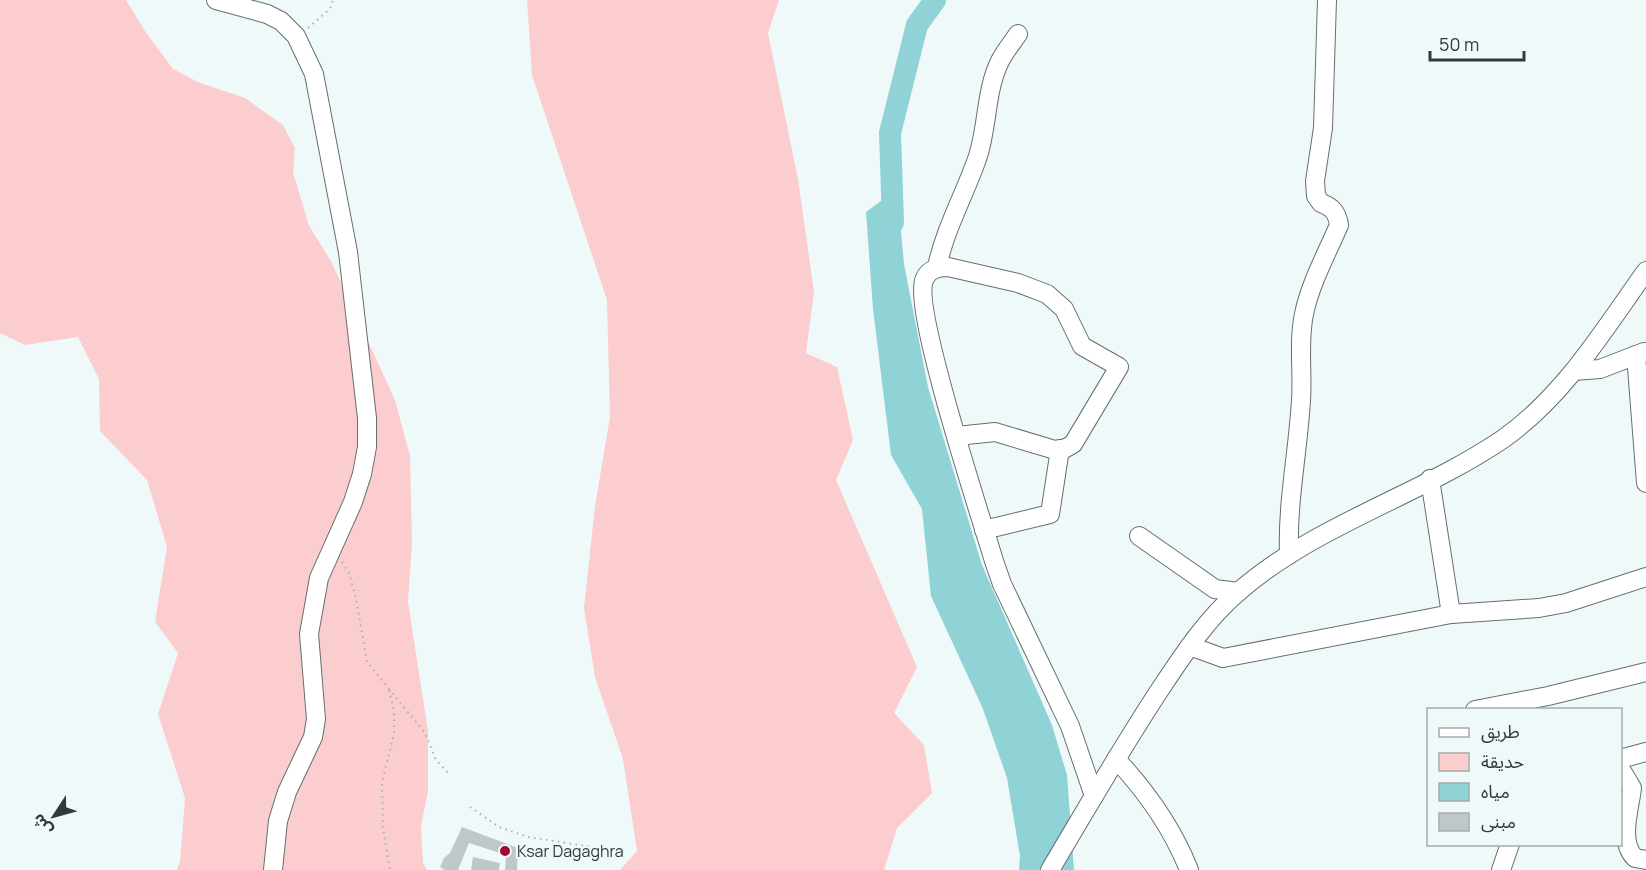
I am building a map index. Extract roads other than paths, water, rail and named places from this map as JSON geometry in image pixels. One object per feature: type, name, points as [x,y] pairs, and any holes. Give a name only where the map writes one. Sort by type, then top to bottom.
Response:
[{"type":"street","points":[[216,0],[267,14],[281,21],[296,36],[314,74],[348,252],[367,418],[367,447],[362,474],[353,502],[319,578],[309,634],[309,663],[315,699],[314,728],[278,821],[273,870]]},
{"type":"street","points":[[1289,555],[1289,505],[1299,432],[1304,368],[1301,336],[1304,316],[1308,298],[1339,225],[1338,216],[1331,207],[1321,203],[1315,191],[1325,95],[1327,0]]},
{"type":"street","points":[[1018,34],[995,73],[989,98],[986,132],[976,162],[942,241],[937,267],[925,277],[922,289],[923,308],[957,436],[1002,584],[1070,726],[1094,796]]},
{"type":"street","points":[[937,267],[948,267],[1018,283],[1047,294],[1064,309],[1082,346],[1119,367],[1073,444],[1060,449],[1014,439],[995,432],[957,436]]},
{"type":"street","points":[[1050,870],[1116,759],[1190,646],[1238,592],[1289,555],[1503,439],[1534,414],[1574,371],[1646,271]]},
{"type":"street","points":[[1574,371],[1600,369],[1641,353],[1646,483]]},
{"type":"street","points":[[984,530],[1036,520],[1050,514],[1060,449]]},
{"type":"street","points":[[1430,479],[1451,614]]},
{"type":"street","points":[[1139,536],[1215,589],[1238,592]]},
{"type":"street","points":[[1190,646],[1223,658],[1451,614],[1539,608],[1566,603],[1646,577]]},
{"type":"street","points":[[1485,708],[1548,696],[1646,672]]},
{"type":"street","points":[[1622,758],[1646,752]]},
{"type":"street","points":[[1116,759],[1140,784],[1161,814],[1189,870]]},
{"type":"street","points":[[1622,771],[1632,788],[1626,818],[1630,853],[1635,858],[1646,860]]},
{"type":"street","points":[[1501,870],[1509,846]]},
{"type":"water","points":[[897,189],[904,264],[928,387],[982,565],[1052,725],[1067,775],[1074,870],[1019,870],[1020,856],[1007,778],[983,709],[931,596],[922,509],[891,455],[873,309],[866,212]]},
{"type":"waterway","points":[[893,223],[890,133],[917,25],[935,0]]},
{"type":"place","name":"Ksar Dagaghra","points":[[505,851]]}]
